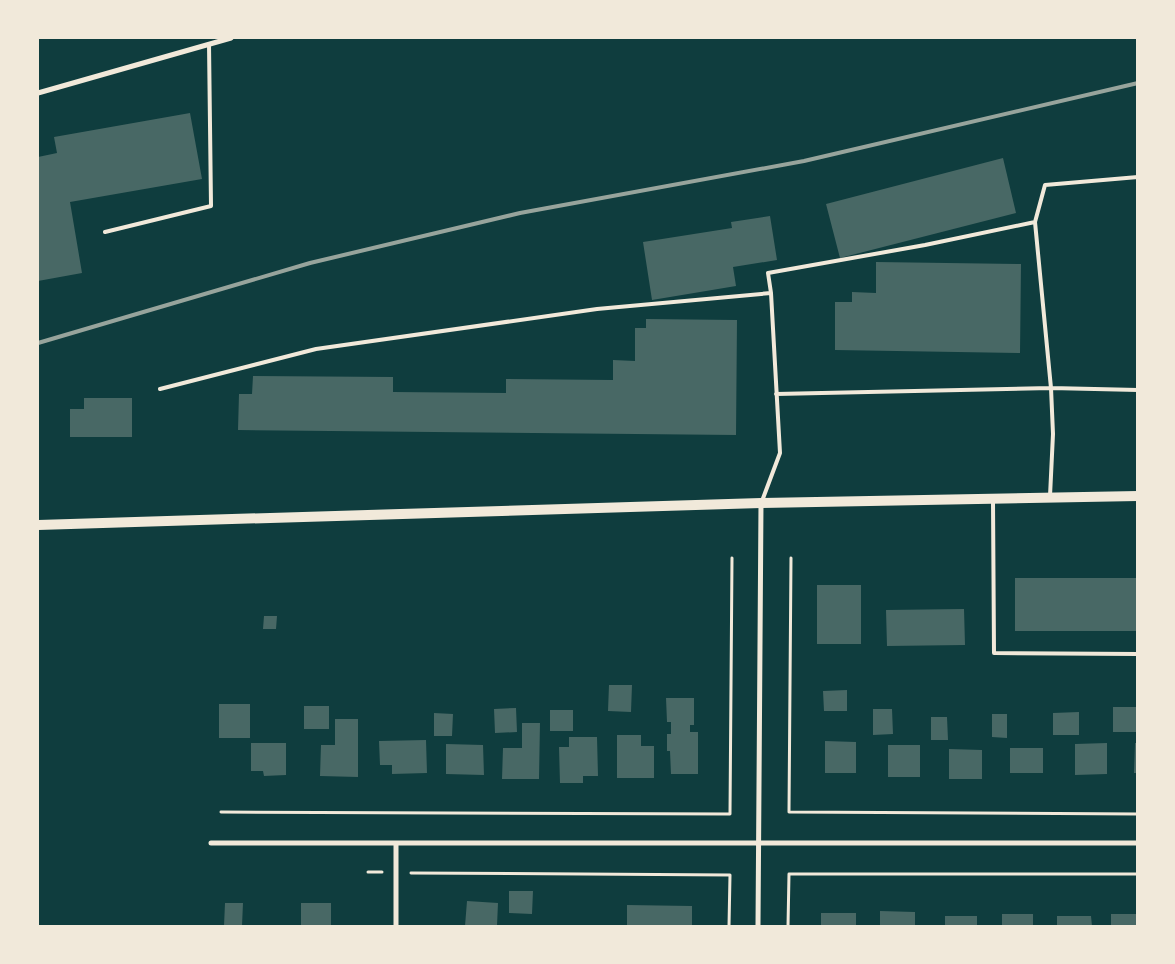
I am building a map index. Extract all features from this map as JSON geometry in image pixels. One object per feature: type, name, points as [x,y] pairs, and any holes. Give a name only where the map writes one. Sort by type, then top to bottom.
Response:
[{"type":"main road","points":[[38,525],[762,503],[1050,496],[1138,496]]},
{"type":"street","points":[[38,93],[231,38]]},
{"type":"street","points":[[758,926],[762,503]]},
{"type":"street","points":[[211,843],[1138,843]]},
{"type":"street","points":[[396,843],[396,926]]},
{"type":"lane","points":[[104,232],[212,206],[209,44]]},
{"type":"lane","points":[[1050,496],[1053,434],[1051,388],[1035,222],[1045,185],[1138,177]]},
{"type":"lane","points":[[762,503],[780,453],[771,294],[768,272],[925,245],[1035,222]]},
{"type":"lane","points":[[160,389],[316,349],[597,309],[771,294]]},
{"type":"lane","points":[[776,394],[1051,388],[1138,390]]},
{"type":"lane","points":[[993,498],[994,653],[1138,654]]},
{"type":"path","points":[[221,812],[730,814],[732,558]]},
{"type":"path","points":[[792,558],[789,812],[1138,814]]},
{"type":"path","points":[[368,872],[730,875],[729,926]]},
{"type":"path","points":[[788,926],[789,874],[1138,874]]},
{"type":"building","points":[[190,113],[202,179],[70,202],[82,273],[38,281],[38,157],[57,153],[54,137]]},
{"type":"building","points":[[1003,158],[1016,213],[840,258],[826,204]]},
{"type":"building","points":[[770,216],[777,260],[733,267],[736,286],[652,300],[643,242],[732,228],[731,222]]},
{"type":"building","points":[[876,262],[1021,264],[1020,353],[835,350],[835,302],[852,302],[852,292],[876,293]]},
{"type":"building","points":[[646,319],[737,320],[736,435],[238,430],[239,394],[252,394],[253,376],[393,377],[393,392],[506,393],[506,379],[613,380],[613,360],[635,361],[635,328],[646,328]]},
{"type":"building","points":[[84,398],[132,398],[132,437],[70,437],[70,409],[84,409]]},
{"type":"building","points":[[1015,578],[1138,578],[1138,631],[1015,631]]},
{"type":"building","points":[[817,585],[861,585],[861,644],[817,644]]},
{"type":"building","points":[[964,609],[965,645],[887,646],[886,610]]},
{"type":"building","points":[[264,616],[277,616],[276,629],[263,629]]},
{"type":"building","points":[[609,685],[632,685],[631,712],[608,711]]},
{"type":"building","points":[[847,690],[847,711],[824,711],[823,691]]},
{"type":"building","points":[[666,698],[694,698],[694,725],[690,725],[690,732],[698,732],[698,774],[671,774],[670,751],[667,751],[667,734],[671,734],[671,722],[667,722]]},
{"type":"building","points":[[219,704],[250,704],[250,738],[219,738]]},
{"type":"building","points":[[304,706],[329,706],[329,729],[304,729]]},
{"type":"building","points":[[1113,707],[1136,707],[1136,732],[1113,732]]},
{"type":"building","points":[[516,708],[517,732],[495,733],[494,709]]},
{"type":"building","points":[[873,709],[892,709],[893,734],[873,735]]},
{"type":"building","points":[[550,710],[573,710],[573,731],[550,731]]},
{"type":"building","points":[[1079,712],[1079,735],[1053,735],[1053,713]]},
{"type":"building","points":[[434,713],[453,714],[452,736],[434,736]]},
{"type":"building","points":[[992,714],[1007,714],[1007,738],[992,737]]},
{"type":"building","points":[[931,717],[947,717],[948,740],[931,740]]},
{"type":"building","points":[[335,719],[358,719],[358,777],[320,776],[321,745],[335,745]]},
{"type":"building","points":[[522,723],[540,723],[539,779],[502,779],[503,748],[522,748]]},
{"type":"building","points":[[617,735],[641,735],[641,746],[654,746],[654,778],[617,778]]},
{"type":"building","points":[[569,737],[597,737],[598,776],[583,776],[583,783],[560,783],[559,747],[569,747]]},
{"type":"building","points":[[426,740],[427,773],[392,774],[392,765],[380,765],[379,741]]},
{"type":"building","points":[[825,741],[856,742],[856,773],[825,773]]},
{"type":"building","points":[[251,743],[286,743],[286,775],[264,776],[263,771],[251,771]]},
{"type":"building","points":[[1107,743],[1107,774],[1075,775],[1075,744]]},
{"type":"building","points":[[1135,743],[1138,743],[1138,773],[1134,773]]},
{"type":"building","points":[[446,744],[483,745],[484,775],[446,774]]},
{"type":"building","points":[[888,745],[920,745],[920,777],[888,777]]},
{"type":"building","points":[[1010,748],[1043,748],[1043,773],[1010,773]]},
{"type":"building","points":[[949,749],[982,750],[982,779],[949,779]]},
{"type":"building","points":[[509,891],[533,891],[532,914],[509,913]]},
{"type":"building","points":[[467,901],[498,903],[497,926],[465,926]]},
{"type":"building","points":[[225,903],[243,903],[242,926],[224,926]]},
{"type":"building","points":[[301,903],[331,903],[331,926],[301,926]]},
{"type":"building","points":[[627,905],[692,906],[692,926],[627,926]]},
{"type":"building","points":[[880,911],[915,912],[915,926],[880,926]]},
{"type":"building","points":[[821,913],[856,913],[856,926],[821,926]]},
{"type":"building","points":[[1002,914],[1033,914],[1033,926],[1002,926]]},
{"type":"building","points":[[1111,914],[1138,914],[1138,926],[1111,926]]},
{"type":"building","points":[[945,916],[977,916],[977,926],[945,926]]},
{"type":"building","points":[[1057,916],[1091,916],[1092,926],[1057,926]]},
{"type":"railway","points":[[38,343],[310,263],[520,213],[804,161],[1138,83]]}]
